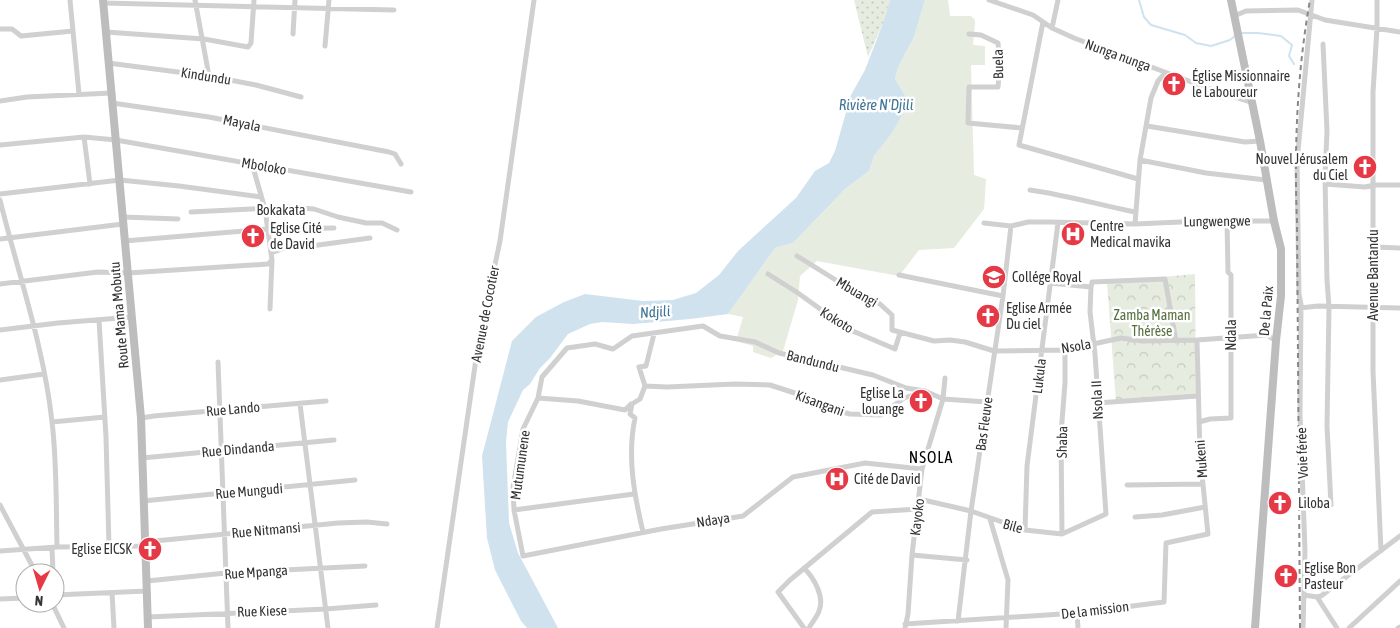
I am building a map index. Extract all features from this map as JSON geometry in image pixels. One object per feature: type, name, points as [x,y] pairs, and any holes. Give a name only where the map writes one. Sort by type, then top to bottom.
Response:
[{"type":"street","points":[[70,0],[79,94]]},
{"type":"street","points":[[106,32],[204,39],[250,46],[254,0]]},
{"type":"street","points":[[293,34],[295,0]]},
{"type":"street","points":[[325,46],[329,0]]},
{"type":"street","name":"Avenue de Cocotier","points":[[437,628],[478,345],[500,241],[534,0]]},
{"type":"street","name":"Nunga nunga","points":[[989,0],[1030,14],[1052,28],[1074,38],[1210,89],[1251,102]]},
{"type":"street","points":[[1052,28],[1058,0]]},
{"type":"street","name":"De la Paix","points":[[1231,0],[1281,252],[1281,296],[1276,341],[1256,628]]},
{"type":"street","name":"Voie férée","points":[[1304,628],[1305,550],[1300,414],[1300,308],[1296,168],[1312,0]]},
{"type":"street","name":"Avenue Bantandu","points":[[1377,0],[1373,92],[1373,371],[1380,551]]},
{"type":"street","points":[[103,2],[221,3],[253,8],[394,10]]},
{"type":"street","name":"Route Mama Mobutu","points":[[103,2],[141,418],[148,628]]},
{"type":"street","points":[[196,3],[204,39],[209,76]]},
{"type":"street","points":[[1234,16],[1246,11],[1298,10],[1310,16],[1400,32]]},
{"type":"street","points":[[1043,22],[1018,143],[1020,146],[1138,179]]},
{"type":"street","points":[[0,30],[12,29],[21,36],[73,31]]},
{"type":"street","name":"Buela","points":[[969,34],[981,35],[998,43],[1000,64],[998,88],[969,87],[968,123],[1022,128]]},
{"type":"street","name":"Voie férée","points":[[1323,44],[1329,307],[1327,426],[1331,505]]},
{"type":"street","name":"Kindundu","points":[[108,63],[209,76],[256,85],[301,97]]},
{"type":"street","points":[[1135,224],[1140,160],[1151,97],[1158,81],[1166,73]]},
{"type":"street","points":[[0,101],[111,93]]},
{"type":"street","name":"Mayala","points":[[112,103],[209,117],[395,154],[401,164]]},
{"type":"street","points":[[1147,126],[1245,142],[1260,141]]},
{"type":"street","points":[[84,137],[90,184]]},
{"type":"street","name":"Mboloko","points":[[0,145],[84,137],[116,140],[411,192]]},
{"type":"street","points":[[1140,160],[1206,173],[1266,180]]},
{"type":"street","points":[[252,164],[265,209],[272,260],[270,309]]},
{"type":"street","points":[[0,194],[120,180],[261,197]]},
{"type":"street","points":[[1325,184],[1365,187],[1400,185]]},
{"type":"street","points":[[1030,190],[1054,193],[1090,203],[1135,212]]},
{"type":"street","points":[[0,200],[33,326],[52,422],[54,563]]},
{"type":"street","name":"Bokakata","points":[[192,212],[288,207],[314,209],[366,223],[382,223],[397,230]]},
{"type":"street","points":[[0,239],[123,220],[178,219]]},
{"type":"street","name":"Ndala","points":[[1199,422],[1210,419],[1231,418],[1231,275],[1228,272],[1227,221]]},
{"type":"street","name":"Lungwengwe","points":[[984,223],[1010,226],[1028,222],[1135,224],[1274,221]]},
{"type":"street","name":"Lukula","points":[[1025,530],[1027,466],[1058,223]]},
{"type":"street","name":"Bas Fleuve","points":[[958,621],[971,511],[1003,296],[1010,226]]},
{"type":"street","points":[[124,241],[267,229],[334,228]]},
{"type":"street","points":[[271,253],[285,248],[370,238]]},
{"type":"street","points":[[1374,247],[1400,248]]},
{"type":"street","name":"Mbuangi","points":[[797,256],[856,292],[880,304],[892,315],[892,330],[900,332]]},
{"type":"street","points":[[0,284],[98,272],[128,273],[268,264],[272,260]]},
{"type":"street","name":"Kokoto","points":[[768,274],[798,292],[848,329],[895,349],[900,332]]},
{"type":"street","points":[[899,275],[1003,296]]},
{"type":"street","points":[[1050,283],[1091,287],[1092,282],[1165,279],[1176,340]]},
{"type":"street","name":"Nsola II","points":[[1062,534],[1106,514],[1094,343],[1090,312],[1091,287]]},
{"type":"street","points":[[1300,308],[1318,306],[1400,308]]},
{"type":"street","points":[[0,330],[132,317]]},
{"type":"street","points":[[99,320],[105,417],[109,546]]},
{"type":"street","name":"Mutumunene","points":[[522,556],[514,510],[514,488],[523,429],[538,398],[542,377],[567,348],[595,344],[613,349],[632,336],[703,326]]},
{"type":"street","name":"Bandundu","points":[[703,326],[720,336],[755,342],[788,355],[873,376],[906,388],[925,391]]},
{"type":"street","name":"Nsola","points":[[900,332],[934,341],[950,340],[965,342],[994,351],[1065,350],[1121,338],[1197,340],[1267,335],[1276,341]]},
{"type":"street","points":[[538,398],[578,401],[625,410],[640,399],[645,386],[638,367],[646,366],[654,334]]},
{"type":"street","name":"Mukeni","points":[[1164,602],[1166,543],[1208,534],[1199,422],[1197,340]]},
{"type":"street","name":"Shaba","points":[[1062,534],[1061,434],[1065,383],[1065,350]]},
{"type":"street","points":[[218,362],[228,628]]},
{"type":"street","points":[[0,380],[44,374]]},
{"type":"street","name":"Kayoko","points":[[905,626],[908,614],[912,555],[922,469],[943,399],[945,378]]},
{"type":"street","name":"Kisangani","points":[[645,386],[667,388],[735,384],[770,385],[807,397],[831,409],[850,414],[881,416],[904,398],[925,391]]},
{"type":"street","points":[[925,391],[943,399],[987,402]]},
{"type":"street","points":[[1097,403],[1198,396]]},
{"type":"street","name":"Rue Lando","points":[[141,418],[326,401]]},
{"type":"street","points":[[300,404],[328,628]]},
{"type":"street","points":[[632,404],[630,414],[635,418],[631,436],[634,494],[643,532]]},
{"type":"street","points":[[52,422],[105,417]]},
{"type":"street","name":"Rue Dindanda","points":[[142,458],[334,440]]},
{"type":"street","name":"Ndaya","points":[[522,556],[643,532],[743,516],[793,477],[865,464],[922,469]]},
{"type":"street","name":"Rue Mungudi","points":[[143,502],[355,480]]},
{"type":"street","points":[[1128,485],[1203,484]]},
{"type":"street","points":[[514,510],[634,494]]},
{"type":"street","name":"Bile","points":[[919,499],[971,511],[1025,530],[1062,534]]},
{"type":"street","points":[[0,505],[30,563]]},
{"type":"street","points":[[1135,516],[1162,515],[1205,506]]},
{"type":"street","points":[[804,628],[778,592],[872,512],[918,509]]},
{"type":"street","points":[[990,519],[1008,580],[1006,628]]},
{"type":"street","name":"Rue Nitmansi","points":[[0,551],[22,548],[145,544],[224,534],[367,522],[387,524]]},
{"type":"street","points":[[1317,597],[1400,536]]},
{"type":"street","points":[[1394,541],[1400,547]]},
{"type":"street","points":[[912,555],[966,560]]},
{"type":"street","name":"Rue Mpanga","points":[[147,581],[226,573],[365,566]]},
{"type":"street","points":[[804,568],[818,588],[821,606],[819,613],[808,628]]},
{"type":"street","points":[[1349,628],[1400,581]]},
{"type":"street","points":[[65,596],[147,592]]},
{"type":"street","points":[[112,594],[114,628]]},
{"type":"street","points":[[1304,594],[1317,597],[1337,628]]},
{"type":"street","points":[[0,599],[15,598]]},
{"type":"street","name":"De la mission","points":[[905,626],[1077,613],[1164,602]]},
{"type":"street","name":"Rue Kiese","points":[[148,617],[326,609],[376,604]]},
{"type":"street","points":[[57,613],[64,628]]},
{"type":"street","points":[[1077,613],[1078,628]]},
{"type":"green space","points":[[854,0],[890,0],[883,23],[868,57]]},
{"type":"green space","points":[[925,0],[948,0],[950,16],[971,16],[975,20],[973,45],[985,46],[985,65],[971,65],[974,175],[986,179],[984,209],[954,248],[919,250],[899,276],[817,261],[800,276],[798,300],[783,351],[771,358],[753,352],[753,346],[736,341],[743,317],[728,314],[775,248],[793,243],[846,188],[869,171],[874,156],[892,133],[902,114],[906,97],[895,79],[898,67],[914,37]]},
{"type":"green space","name":"Zamba Maman Thérèse","points":[[1195,274],[1196,396],[1116,402],[1107,282]]},
{"type":"water","name":"Rivière N'Djili","points":[[890,0],[925,0],[914,37],[898,67],[895,79],[906,97],[902,115],[892,133],[874,156],[869,171],[846,188],[793,243],[775,248],[728,314],[633,324],[602,322],[590,324],[568,334],[540,368],[530,384],[523,390],[508,422],[506,442],[509,523],[518,553],[558,628],[527,628],[521,621],[495,570],[487,538],[482,456],[512,341],[536,317],[564,302],[585,294],[643,301],[673,300],[696,293],[719,275],[738,251],[796,198],[815,171],[829,163],[835,151],[851,95],[865,70]]},
{"type":"waterway","points":[[1139,0],[1144,17],[1151,25],[1185,35],[1196,43],[1211,46],[1230,40],[1235,36]]},
{"type":"waterway","points":[[1241,33],[1281,36],[1292,45],[1289,56],[1294,64]]},
{"type":"railway","points":[[1300,628],[1296,138],[1299,83],[1310,0]]},
{"type":"place","name":"Église Missionnaire le Laboureur","points":[[1174,84]]},
{"type":"place","name":"Nouvel Jérusalem du Ciel","points":[[1365,167]]},
{"type":"place","name":"Centre Medical mavika","points":[[1073,234]]},
{"type":"place","name":"Eglise Cité de David","points":[[253,236]]},
{"type":"place","name":"Collége Royal","points":[[994,277]]},
{"type":"place","name":"Eglise Armée Du ciel","points":[[988,316]]},
{"type":"place","name":"Eglise La louange","points":[[921,401]]},
{"type":"place","name":"Cité de David","points":[[837,479]]},
{"type":"place","name":"Liloba","points":[[1280,503]]},
{"type":"place","name":"Eglise EICSK","points":[[150,549]]},
{"type":"place","name":"Eglise Bon Pasteur","points":[[1286,576]]},
{"type":"district","name":"NSOLA","points":[[931,457]]},
{"type":"water label","name":"Ndjili","points":[[655,312]]}]
